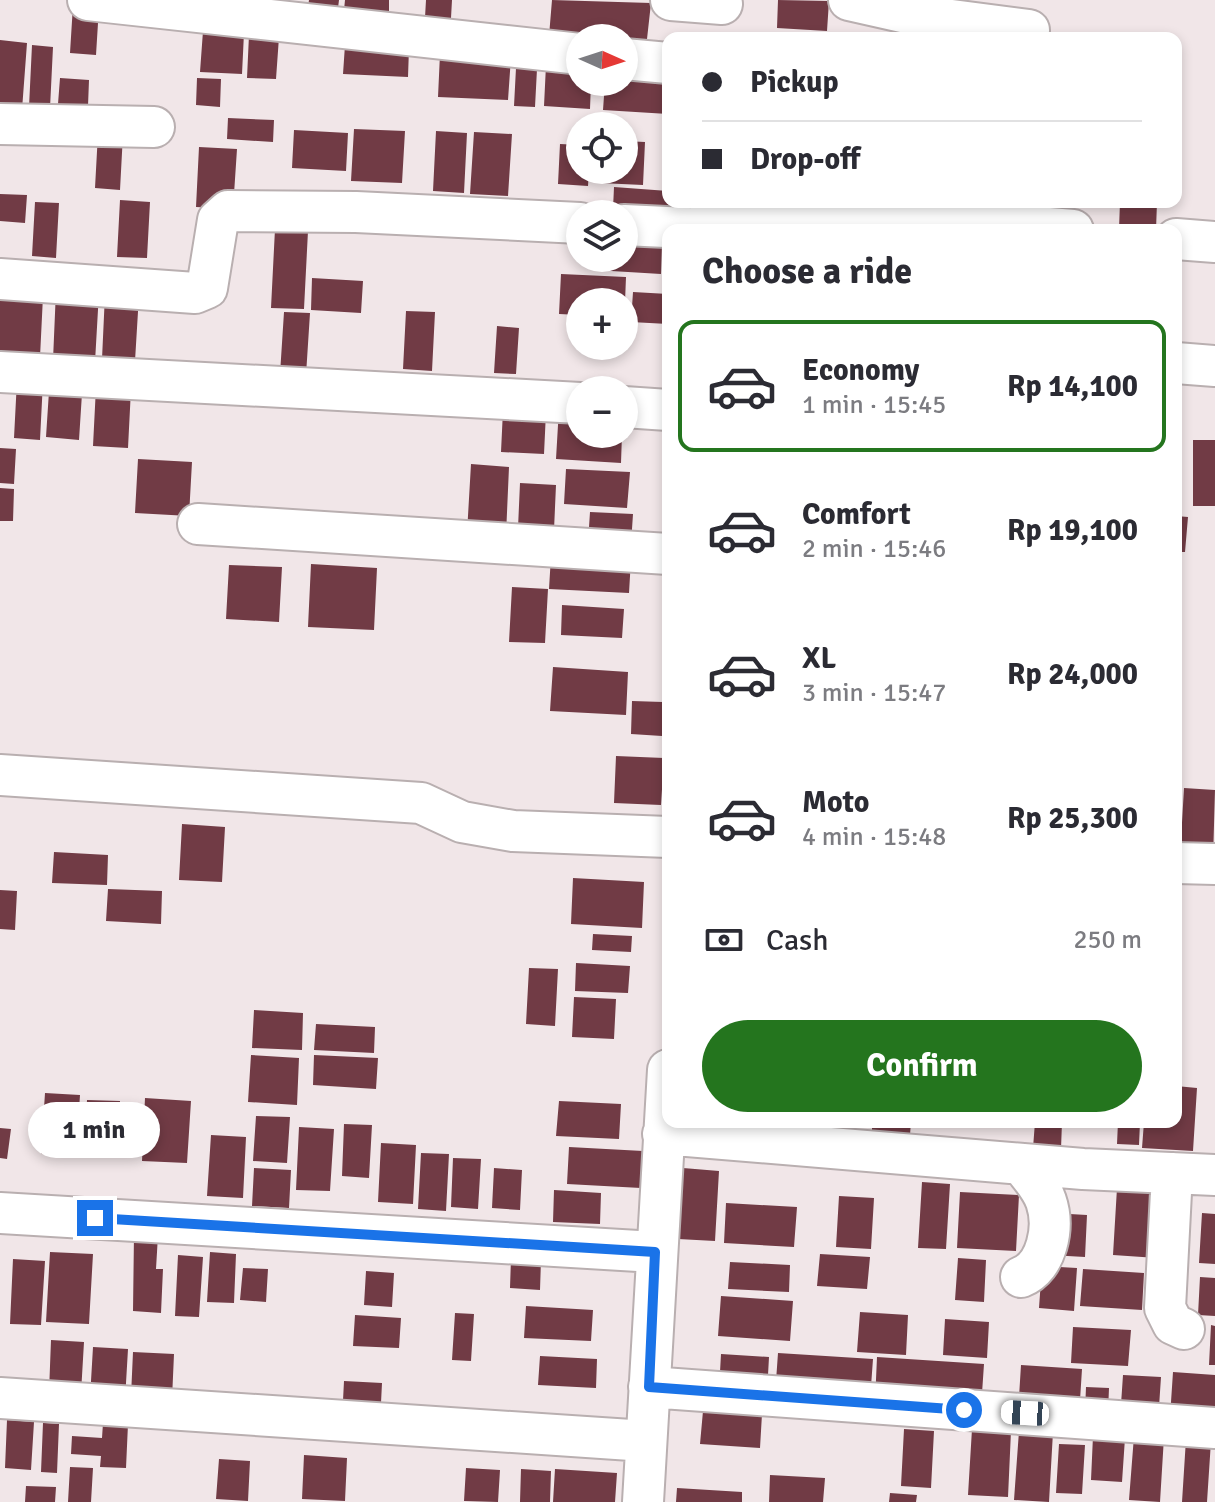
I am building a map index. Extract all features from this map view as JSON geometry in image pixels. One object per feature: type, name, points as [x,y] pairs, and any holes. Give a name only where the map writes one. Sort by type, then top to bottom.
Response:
[{"type":"street","points":[[88,0],[402,18],[566,51]]},
{"type":"street","points":[[671,0],[721,14]]},
{"type":"street","points":[[849,0],[920,16],[1029,30]]},
{"type":"street","points":[[638,60],[662,62]]},
{"type":"street","points":[[0,124],[154,127]]},
{"type":"street","points":[[0,279],[195,293],[207,288],[218,220],[228,211],[356,212],[566,222]]},
{"type":"street","points":[[638,224],[710,217],[892,215],[1001,224]]},
{"type":"street","points":[[1182,239],[1215,242]]},
{"type":"street","points":[[1182,363],[1215,366]]},
{"type":"street","points":[[0,372],[566,402]]},
{"type":"street","points":[[638,408],[662,410]]},
{"type":"street","points":[[198,524],[662,554]]},
{"type":"street","points":[[0,775],[421,803],[462,822],[513,831],[662,837]]},
{"type":"street","points":[[1182,863],[1215,864]]},
{"type":"street","points":[[643,1502],[663,1128]]},
{"type":"street","points":[[663,1134],[1028,1172],[1215,1175]]},
{"type":"street","points":[[1021,1277],[1035,1272],[1049,1230],[1045,1199],[1028,1172]]},
{"type":"street","points":[[1172,1173],[1165,1308],[1173,1324],[1184,1329]]},
{"type":"street","points":[[0,1213],[655,1252]]},
{"type":"street","points":[[649,1387],[1215,1428]]},
{"type":"street","points":[[0,1398],[646,1441]]},
{"type":"building","points":[[309,0],[339,0],[338,8],[308,6]]},
{"type":"building","points":[[345,0],[389,0],[389,12],[344,10]]},
{"type":"building","points":[[426,0],[452,0],[450,36],[424,35]]},
{"type":"building","points":[[552,0],[651,3],[645,57],[638,56],[638,24],[566,24],[566,42],[548,48]]},
{"type":"building","points":[[778,0],[829,1],[827,31],[777,28]]},
{"type":"building","points":[[73,5],[99,7],[96,55],[70,53]]},
{"type":"building","points":[[203,31],[244,33],[242,74],[200,72]]},
{"type":"building","points":[[249,35],[279,37],[276,79],[247,78]]},
{"type":"building","points":[[0,40],[27,43],[21,123],[0,122]]},
{"type":"building","points":[[32,45],[53,47],[50,108],[29,107]]},
{"type":"building","points":[[345,45],[409,48],[408,77],[343,74]]},
{"type":"building","points":[[440,54],[511,57],[508,100],[438,97]]},
{"type":"building","points":[[546,65],[566,66],[566,96],[590,96],[590,109],[544,106]]},
{"type":"building","points":[[516,68],[537,69],[535,107],[514,106]]},
{"type":"building","points":[[638,70],[662,71],[662,114],[603,110],[604,96],[638,96]]},
{"type":"building","points":[[60,78],[89,80],[88,106],[58,104]]},
{"type":"building","points":[[197,78],[221,79],[220,107],[196,105]]},
{"type":"building","points":[[228,118],[274,120],[273,142],[227,139]]},
{"type":"building","points":[[354,129],[405,131],[402,183],[351,181]]},
{"type":"building","points":[[294,130],[348,133],[346,171],[292,168]]},
{"type":"building","points":[[436,131],[467,133],[464,193],[433,191]]},
{"type":"building","points":[[474,132],[512,134],[508,196],[470,194]]},
{"type":"building","points":[[98,133],[123,134],[120,190],[95,188]]},
{"type":"building","points":[[638,142],[645,142],[643,185],[622,184],[638,184]]},
{"type":"building","points":[[560,144],[566,144],[566,184],[588,186],[558,184]]},
{"type":"building","points":[[199,147],[237,149],[233,209],[196,207]]},
{"type":"building","points":[[614,187],[662,191],[662,208],[675,208],[675,213],[638,211],[638,200],[613,200]]},
{"type":"building","points":[[0,194],[27,195],[25,223],[0,221]]},
{"type":"building","points":[[120,200],[150,202],[147,258],[117,257]]},
{"type":"building","points":[[35,202],[59,203],[56,258],[32,256]]},
{"type":"building","points":[[1120,208],[1157,208],[1156,224],[1119,224]]},
{"type":"building","points":[[275,229],[308,231],[304,309],[271,308]]},
{"type":"building","points":[[638,243],[662,244],[661,274],[628,272],[638,272]]},
{"type":"building","points":[[561,274],[626,277],[626,288],[566,288],[566,314],[559,314]]},
{"type":"building","points":[[312,278],[363,281],[361,313],[311,310]]},
{"type":"building","points":[[56,290],[99,292],[95,362],[53,360]]},
{"type":"building","points":[[638,292],[662,294],[662,324],[638,322]]},
{"type":"building","points":[[0,294],[43,296],[40,357],[0,355]]},
{"type":"building","points":[[105,294],[139,295],[135,361],[102,359]]},
{"type":"building","points":[[406,311],[435,312],[432,371],[403,369]]},
{"type":"building","points":[[284,312],[310,313],[306,375],[280,374]]},
{"type":"building","points":[[497,326],[519,328],[516,374],[494,373]]},
{"type":"building","points":[[50,376],[83,378],[79,440],[46,437]]},
{"type":"building","points":[[17,380],[43,381],[40,440],[14,438]]},
{"type":"building","points":[[96,387],[131,389],[128,448],[93,446]]},
{"type":"building","points":[[559,408],[566,408],[566,448],[622,448],[621,463],[556,459]]},
{"type":"building","points":[[503,410],[546,412],[544,454],[501,452]]},
{"type":"building","points":[[1193,440],[1215,440],[1215,506],[1193,506]]},
{"type":"building","points":[[0,448],[16,449],[14,484],[0,483]]},
{"type":"building","points":[[138,459],[192,462],[189,516],[135,513]]},
{"type":"building","points":[[471,464],[509,467],[506,535],[467,533]]},
{"type":"building","points":[[566,469],[630,472],[627,508],[564,504]]},
{"type":"building","points":[[520,483],[556,485],[554,530],[518,528]]},
{"type":"building","points":[[0,488],[14,489],[13,521],[0,521]]},
{"type":"building","points":[[590,512],[633,514],[631,544],[588,542]]},
{"type":"building","points":[[1182,516],[1188,517],[1185,552],[1182,552]]},
{"type":"building","points":[[551,556],[631,559],[629,593],[549,589]]},
{"type":"building","points":[[311,564],[377,568],[374,630],[308,627]]},
{"type":"building","points":[[229,565],[282,567],[279,622],[226,619]]},
{"type":"building","points":[[512,587],[548,589],[545,643],[509,642]]},
{"type":"building","points":[[562,605],[624,609],[622,638],[561,635]]},
{"type":"building","points":[[553,667],[628,672],[626,715],[550,711]]},
{"type":"building","points":[[632,701],[662,702],[662,736],[631,734]]},
{"type":"building","points":[[616,756],[662,758],[661,805],[614,803]]},
{"type":"building","points":[[1184,788],[1215,790],[1213,860],[1182,857]]},
{"type":"building","points":[[182,824],[225,827],[222,882],[179,880]]},
{"type":"building","points":[[54,852],[108,855],[107,885],[52,883]]},
{"type":"building","points":[[573,878],[644,882],[642,928],[571,924]]},
{"type":"building","points":[[108,889],[162,891],[161,924],[106,921]]},
{"type":"building","points":[[0,890],[17,891],[15,930],[0,929]]},
{"type":"building","points":[[593,934],[632,936],[631,952],[592,950]]},
{"type":"building","points":[[576,963],[630,966],[628,993],[575,991]]},
{"type":"building","points":[[529,968],[558,969],[555,1026],[526,1024]]},
{"type":"building","points":[[574,997],[616,999],[614,1039],[572,1037]]},
{"type":"building","points":[[254,1010],[303,1013],[302,1050],[252,1048]]},
{"type":"building","points":[[316,1024],[375,1027],[374,1053],[314,1050]]},
{"type":"building","points":[[251,1055],[299,1058],[297,1105],[248,1102]]},
{"type":"building","points":[[314,1055],[378,1058],[376,1089],[313,1085]]},
{"type":"building","points":[[1182,1087],[1197,1088],[1193,1151],[1142,1148],[1144,1128],[1182,1128]]},
{"type":"building","points":[[45,1093],[80,1095],[76,1156],[41,1154]]},
{"type":"building","points":[[145,1098],[191,1101],[187,1163],[142,1161]]},
{"type":"building","points":[[87,1100],[120,1101],[117,1158],[84,1157]]},
{"type":"building","points":[[559,1101],[621,1104],[619,1139],[556,1136]]},
{"type":"building","points":[[256,1116],[290,1117],[287,1163],[253,1161]]},
{"type":"building","points":[[344,1124],[372,1125],[369,1178],[342,1176]]},
{"type":"building","points":[[299,1127],[334,1129],[330,1191],[296,1190]]},
{"type":"building","points":[[0,1128],[11,1129],[7,1159],[0,1158]]},
{"type":"building","points":[[872,1128],[911,1128],[910,1135],[872,1133]]},
{"type":"building","points":[[1035,1128],[1062,1128],[1061,1149],[1033,1148]]},
{"type":"building","points":[[1118,1128],[1140,1128],[1139,1145],[1117,1144]]},
{"type":"building","points":[[211,1135],[246,1137],[243,1198],[207,1196]]},
{"type":"building","points":[[381,1143],[416,1145],[413,1204],[378,1202]]},
{"type":"building","points":[[569,1147],[643,1151],[641,1188],[567,1184]]},
{"type":"building","points":[[421,1153],[449,1154],[446,1211],[418,1209]]},
{"type":"building","points":[[453,1158],[481,1159],[478,1209],[451,1207]]},
{"type":"building","points":[[254,1168],[291,1170],[289,1208],[252,1206]]},
{"type":"building","points":[[494,1168],[522,1170],[520,1210],[492,1208]]},
{"type":"building","points":[[683,1168],[719,1171],[715,1241],[678,1239]]},
{"type":"building","points":[[922,1182],[950,1184],[946,1249],[918,1248]]},
{"type":"building","points":[[1117,1188],[1161,1191],[1157,1258],[1113,1255]]},
{"type":"building","points":[[554,1190],[601,1193],[600,1224],[553,1222]]},
{"type":"building","points":[[960,1192],[1019,1195],[1016,1251],[957,1248]]},
{"type":"building","points":[[839,1196],[874,1198],[871,1249],[836,1247]]},
{"type":"building","points":[[726,1203],[797,1207],[794,1247],[724,1243]]},
{"type":"building","points":[[1052,1213],[1087,1215],[1085,1257],[1050,1255]]},
{"type":"building","points":[[1202,1213],[1215,1214],[1215,1264],[1199,1263]]},
{"type":"building","points":[[134,1234],[158,1235],[156,1269],[163,1269],[161,1313],[133,1311]]},
{"type":"building","points":[[50,1252],[93,1254],[89,1324],[46,1322]]},
{"type":"building","points":[[210,1252],[236,1254],[234,1303],[207,1302]]},
{"type":"building","points":[[820,1254],[870,1257],[867,1289],[817,1286]]},
{"type":"building","points":[[178,1255],[203,1257],[199,1317],[175,1316]]},
{"type":"building","points":[[511,1258],[541,1260],[540,1290],[510,1288]]},
{"type":"building","points":[[958,1258],[986,1260],[984,1302],[955,1300]]},
{"type":"building","points":[[13,1259],[45,1261],[41,1325],[10,1324]]},
{"type":"building","points":[[730,1262],[790,1265],[789,1292],[728,1289]]},
{"type":"building","points":[[1042,1266],[1077,1268],[1074,1311],[1039,1308]]},
{"type":"building","points":[[243,1268],[268,1269],[266,1302],[240,1300]]},
{"type":"building","points":[[1083,1269],[1144,1273],[1142,1310],[1080,1306]]},
{"type":"building","points":[[366,1271],[394,1273],[392,1307],[364,1305]]},
{"type":"building","points":[[1200,1277],[1215,1278],[1215,1316],[1198,1315]]},
{"type":"building","points":[[721,1296],[793,1301],[790,1341],[718,1336]]},
{"type":"building","points":[[526,1306],[593,1310],[591,1341],[524,1338]]},
{"type":"building","points":[[860,1312],[908,1315],[906,1355],[857,1352]]},
{"type":"building","points":[[455,1313],[474,1314],[471,1361],[452,1360]]},
{"type":"building","points":[[355,1315],[401,1318],[399,1348],[353,1346]]},
{"type":"building","points":[[945,1319],[989,1322],[987,1358],[943,1355]]},
{"type":"building","points":[[1211,1325],[1215,1326],[1215,1365],[1209,1365]]},
{"type":"building","points":[[1073,1327],[1131,1330],[1128,1366],[1071,1363]]},
{"type":"building","points":[[51,1340],[84,1342],[81,1393],[49,1392]]},
{"type":"building","points":[[93,1347],[128,1349],[125,1400],[90,1398]]},
{"type":"building","points":[[133,1352],[174,1354],[172,1399],[131,1396]]},
{"type":"building","points":[[778,1353],[873,1359],[870,1400],[775,1395]]},
{"type":"building","points":[[721,1354],[769,1357],[767,1393],[719,1390]]},
{"type":"building","points":[[540,1356],[597,1359],[596,1388],[538,1385]]},
{"type":"building","points":[[877,1357],[984,1364],[981,1408],[875,1402]]},
{"type":"building","points":[[1021,1365],[1082,1369],[1079,1416],[1018,1413]]},
{"type":"building","points":[[1173,1372],[1215,1375],[1215,1420],[1170,1417]]},
{"type":"building","points":[[1123,1375],[1161,1377],[1158,1422],[1120,1419]]},
{"type":"building","points":[[344,1381],[382,1383],[380,1423],[342,1420]]},
{"type":"building","points":[[1086,1387],[1109,1388],[1108,1412],[1085,1411]]},
{"type":"building","points":[[703,1411],[762,1414],[760,1448],[700,1444]]},
{"type":"building","points":[[7,1420],[34,1422],[31,1470],[5,1468]]},
{"type":"building","points":[[43,1423],[59,1424],[57,1473],[41,1472]]},
{"type":"building","points":[[103,1423],[128,1424],[126,1468],[100,1467],[101,1456],[71,1454],[72,1436],[102,1438]]},
{"type":"building","points":[[904,1429],[934,1431],[931,1488],[901,1486]]},
{"type":"building","points":[[972,1429],[1011,1431],[1008,1497],[968,1495]]},
{"type":"building","points":[[1019,1431],[1053,1432],[1049,1502],[1014,1500]]},
{"type":"building","points":[[1093,1436],[1125,1438],[1122,1482],[1091,1480]]},
{"type":"building","points":[[1134,1436],[1164,1437],[1160,1502],[1129,1500]]},
{"type":"building","points":[[1186,1439],[1211,1441],[1207,1502],[1182,1502]]},
{"type":"building","points":[[1059,1444],[1085,1445],[1082,1494],[1056,1493]]},
{"type":"building","points":[[304,1455],[347,1458],[345,1501],[302,1499]]},
{"type":"building","points":[[219,1459],[250,1461],[248,1501],[216,1499]]},
{"type":"building","points":[[70,1467],[93,1468],[91,1502],[68,1502]]},
{"type":"building","points":[[466,1468],[500,1470],[498,1502],[464,1501]]},
{"type":"building","points":[[521,1469],[551,1471],[550,1502],[520,1502]]},
{"type":"building","points":[[555,1469],[617,1473],[615,1502],[553,1502]]},
{"type":"building","points":[[770,1475],[825,1478],[823,1502],[769,1502]]},
{"type":"building","points":[[26,1486],[56,1487],[55,1502],[25,1502]]},
{"type":"building","points":[[677,1488],[742,1492],[742,1502],[676,1502]]},
{"type":"building","points":[[890,1493],[917,1495],[916,1502],[889,1502]]},
{"type":"route","points":[[95,1218],[655,1252],[649,1387],[964,1410]]}]
